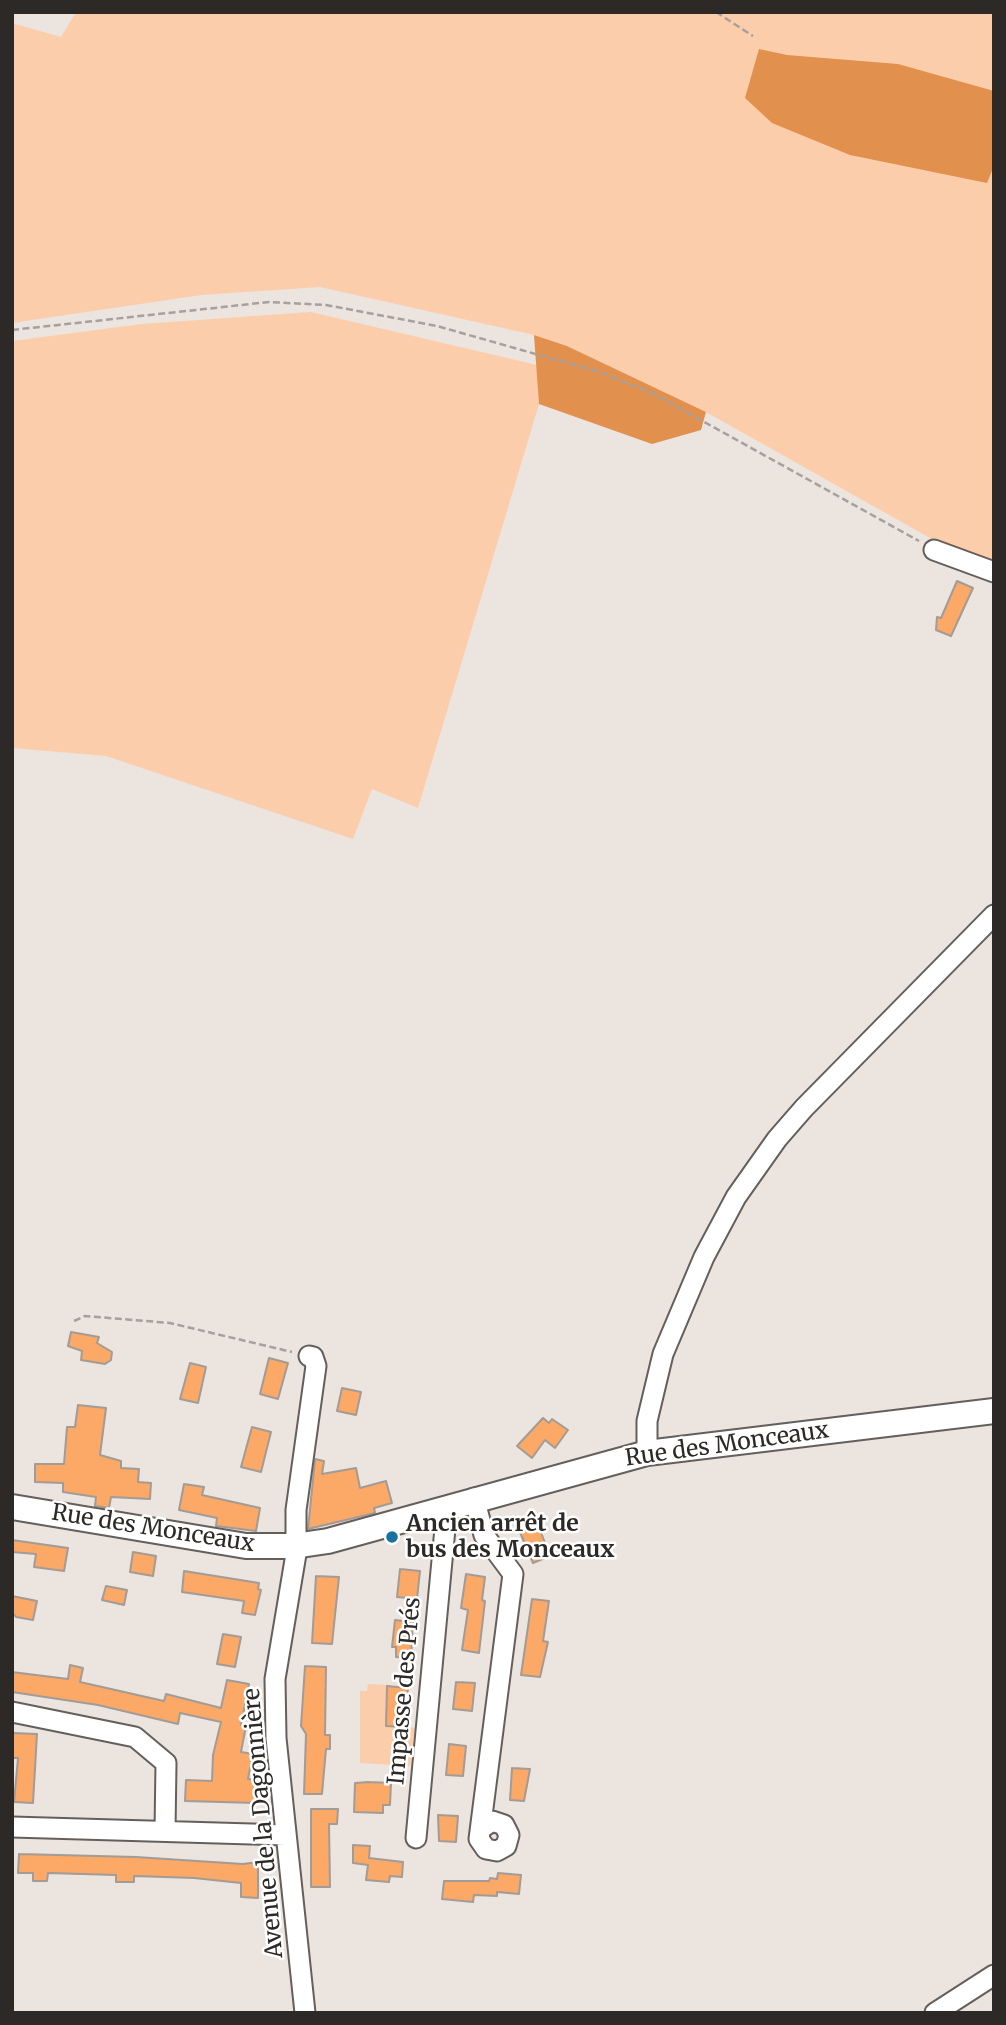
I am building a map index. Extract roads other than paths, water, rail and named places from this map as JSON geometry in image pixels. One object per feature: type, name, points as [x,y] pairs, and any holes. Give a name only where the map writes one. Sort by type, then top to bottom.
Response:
[{"type":"main road","name":"Rue des Monceaux","points":[[12,1507],[247,1546],[294,1546],[328,1541],[647,1453],[994,1411]]},
{"type":"street","points":[[934,550],[994,572]]},
{"type":"street","points":[[647,1453],[647,1421],[663,1354],[704,1257],[736,1197],[777,1139],[804,1108],[994,915]]},
{"type":"street","name":"Avenue de la Dagonnière","points":[[305,2013],[276,1738],[275,1679],[294,1546],[302,1454],[316,1366],[313,1357],[309,1356]]},
{"type":"street","points":[[474,1499],[484,1535],[513,1574],[482,1828]]},
{"type":"street","name":"Impasse des Prés","points":[[416,1838],[447,1507]]},
{"type":"street","points":[[12,1712],[135,1737],[166,1763],[165,1831]]},
{"type":"street","points":[[12,1827],[286,1835]]},
{"type":"street","points":[[935,2013],[994,1975]]},
{"type":"place","name":"Ancien arrêt de bus des Monceaux","points":[[392,1537]]}]
